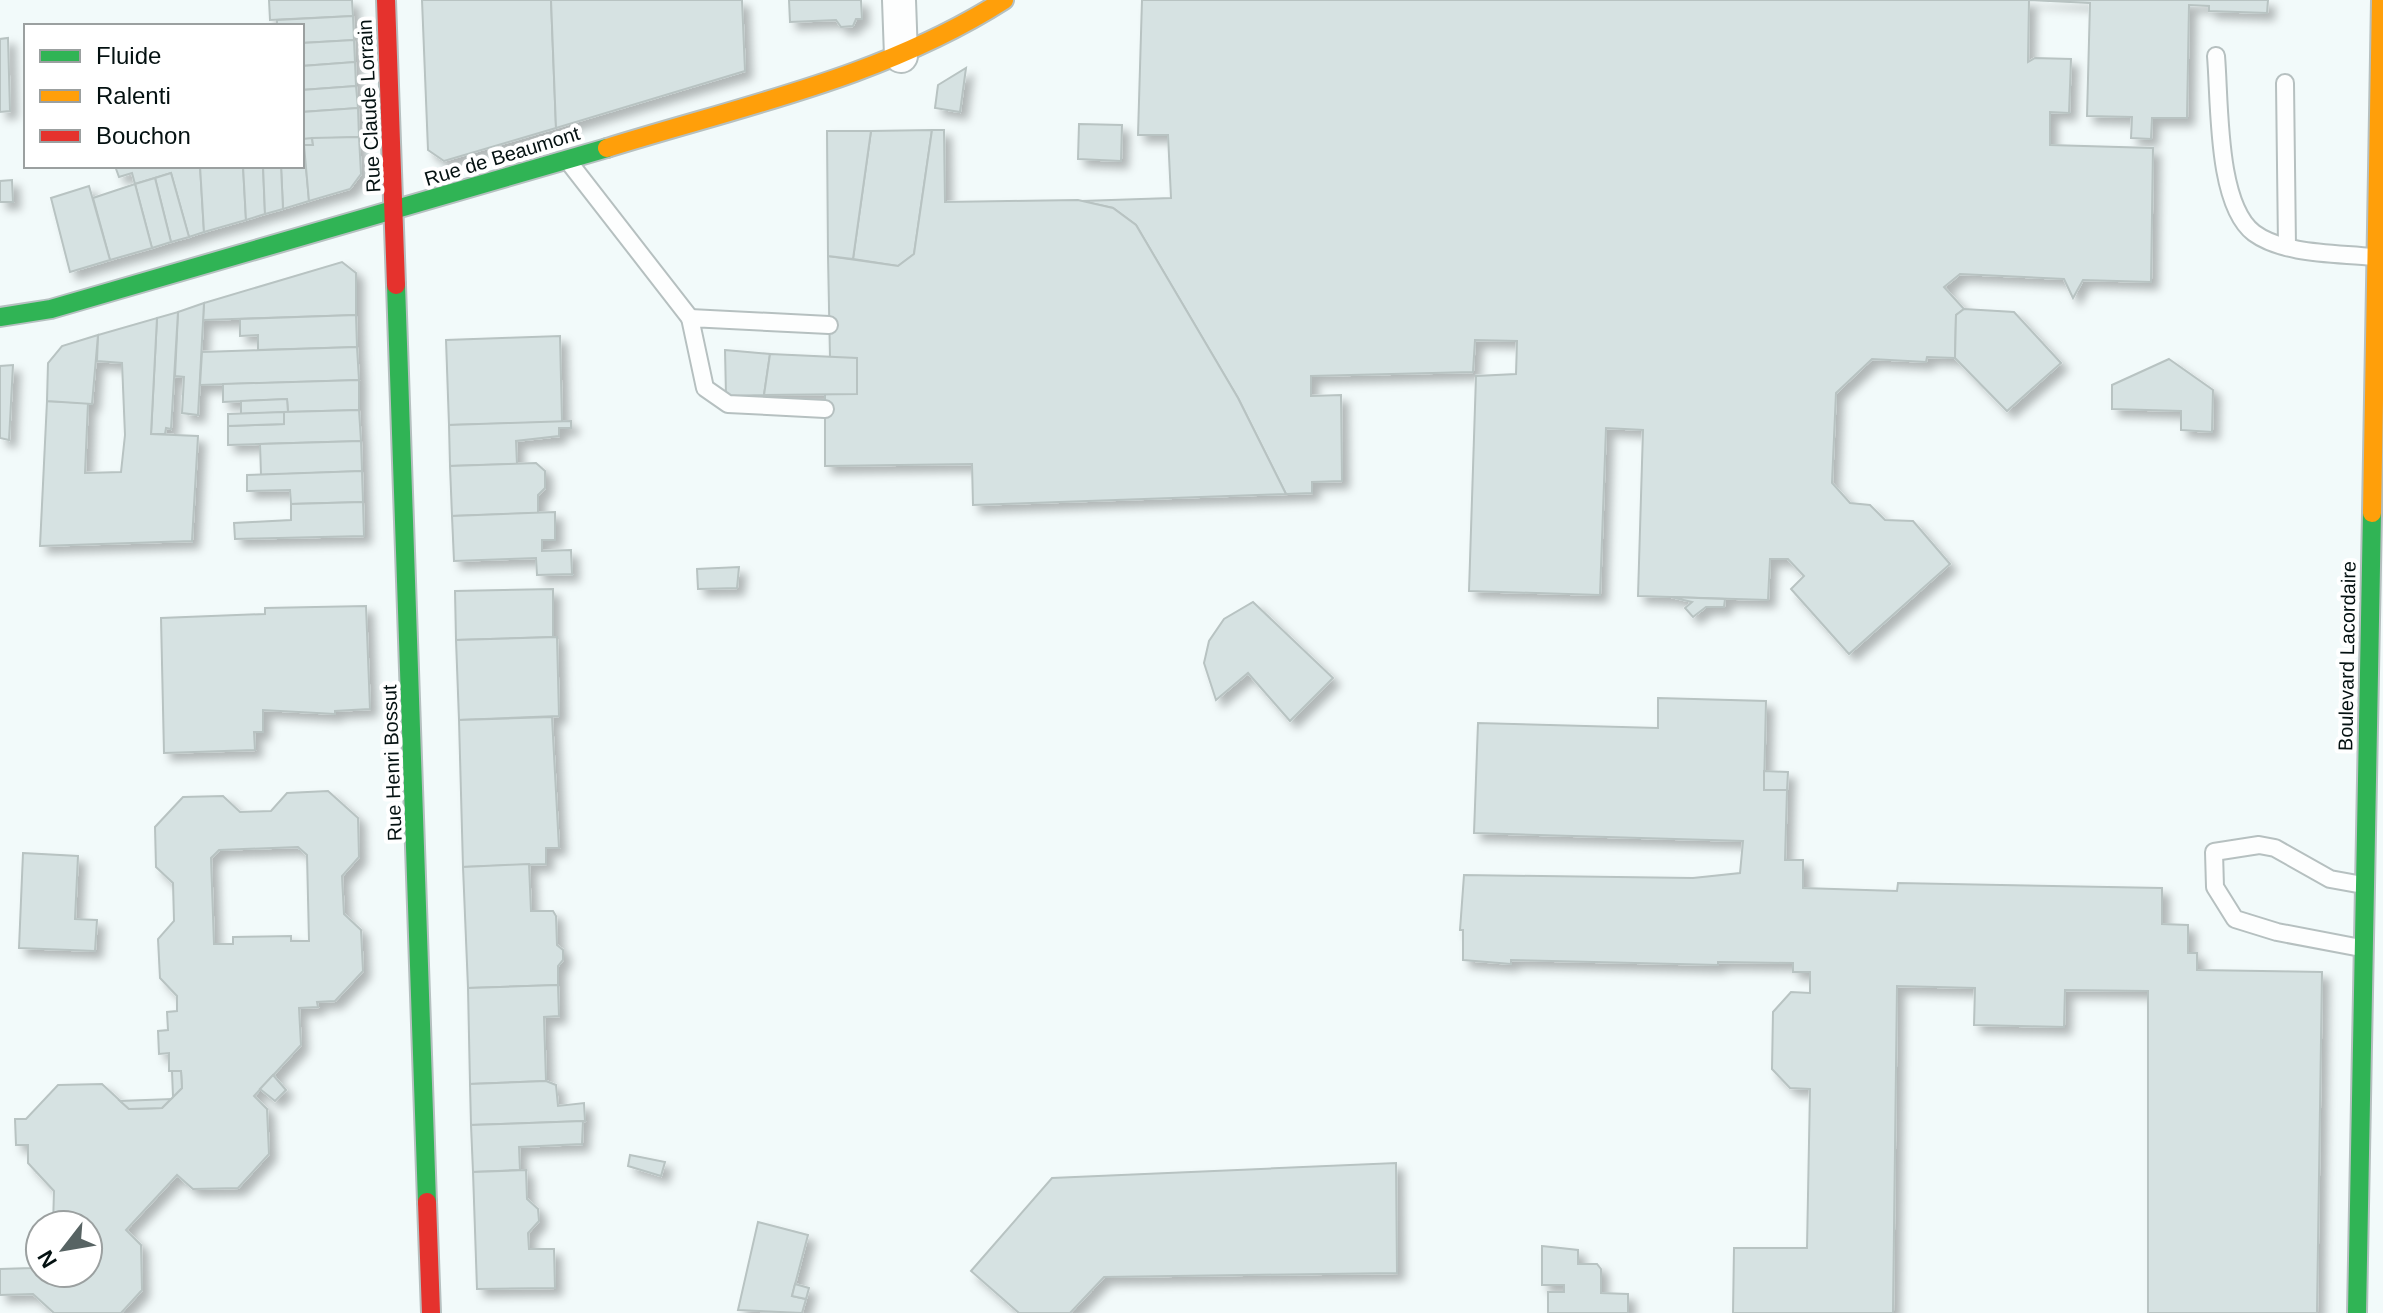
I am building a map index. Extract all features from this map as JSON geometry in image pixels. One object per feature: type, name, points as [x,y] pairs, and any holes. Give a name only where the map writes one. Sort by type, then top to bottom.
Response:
[{"type":"street","name":"Rue Claude Lorrain","points":[[386,0],[396,211]]},
{"type":"street","points":[[899,0],[901,56]]},
{"type":"street","name":"Rue de Beaumont","points":[[0,317],[51,309],[396,211],[901,56],[961,29],[1004,0]]},
{"type":"street","name":"Boulevard Lacordaire","points":[[2357,1313],[2374,949],[2381,0]]},
{"type":"street","name":"Rue Henri Bossut","points":[[396,211],[431,1313]]},
{"type":"lane","points":[[2216,56],[2227,184],[2236,211],[2254,233],[2287,247],[2380,258]]},
{"type":"lane","points":[[2285,83],[2287,247]]},
{"type":"lane","points":[[568,160],[690,318],[705,388],[728,404],[825,409]]},
{"type":"lane","points":[[690,318],[829,325]]},
{"type":"lane","points":[[2374,885],[2330,879],[2275,848],[2259,845],[2214,852],[2215,887],[2235,919],[2277,932],[2374,949]]},
{"type":"building","points":[[269,0],[352,0],[353,16],[270,20]]},
{"type":"building","points":[[422,0],[551,0],[556,128],[444,161],[428,150]]},
{"type":"building","points":[[551,0],[742,0],[745,71],[556,128]]},
{"type":"building","points":[[789,0],[861,0],[862,19],[856,19],[853,26],[841,27],[836,20],[790,22]]},
{"type":"building","points":[[1142,0],[2029,0],[2028,62],[2035,58],[2071,59],[2069,113],[2050,112],[2050,145],[2153,148],[2151,282],[2083,280],[2073,298],[2064,279],[1960,274],[1944,287],[1964,309],[1956,315],[1955,358],[1927,357],[1926,362],[1872,359],[1836,393],[1832,483],[1850,503],[1870,505],[1885,520],[1913,521],[1950,564],[1849,654],[1791,589],[1804,576],[1788,559],[1770,559],[1768,600],[1638,596],[1643,430],[1606,428],[1600,595],[1469,591],[1476,376],[1516,374],[1517,341],[1475,340],[1473,372],[1311,376],[1311,396],[1341,395],[1342,481],[1312,482],[1312,493],[1286,494],[1238,398],[1136,225],[1113,208],[1081,201],[1171,198],[1168,135],[1138,135]]},
{"type":"building","points":[[2029,0],[2268,0],[2267,13],[2209,11],[2209,6],[2189,5],[2187,118],[2152,118],[2151,139],[2131,138],[2132,117],[2087,116],[2090,3]]},
{"type":"building","points":[[353,16],[354,40],[304,43],[304,24],[277,24],[277,20]]},
{"type":"building","points":[[8,38],[10,111],[0,112],[0,39]]},
{"type":"building","points":[[354,40],[355,62],[304,66],[304,43]]},
{"type":"building","points":[[355,62],[356,86],[304,90],[304,66]]},
{"type":"building","points":[[966,68],[960,112],[935,108],[938,85]]},
{"type":"building","points":[[356,86],[358,108],[304,112],[304,90]]},
{"type":"building","points":[[358,108],[359,137],[304,139],[304,112]]},
{"type":"building","points":[[1079,124],[1122,125],[1121,161],[1078,159]]},
{"type":"building","points":[[932,130],[914,254],[898,266],[853,259],[871,131]]},
{"type":"building","points":[[932,130],[944,130],[945,202],[1078,200],[1113,208],[1136,225],[1238,398],[1286,494],[973,505],[972,464],[825,466],[825,394],[857,394],[857,358],[830,358],[828,256],[898,266],[914,254]]},
{"type":"building","points":[[827,131],[871,131],[853,259],[828,256]]},
{"type":"building","points":[[359,137],[361,174],[350,189],[309,201],[304,145],[313,145],[312,138]]},
{"type":"building","points":[[312,138],[313,145],[304,145],[304,139]]},
{"type":"building","points":[[304,145],[309,201],[283,209],[281,168],[304,168]]},
{"type":"building","points":[[116,168],[200,168],[204,232],[189,237],[171,173],[135,184],[132,173],[119,177]]},
{"type":"building","points":[[200,168],[243,168],[246,220],[204,232]]},
{"type":"building","points":[[243,168],[263,168],[265,214],[246,220]]},
{"type":"building","points":[[263,168],[281,168],[283,209],[265,214]]},
{"type":"building","points":[[171,173],[189,237],[171,242],[155,178]]},
{"type":"building","points":[[155,178],[171,242],[152,248],[135,184]]},
{"type":"building","points":[[12,180],[13,202],[0,202],[0,181]]},
{"type":"building","points":[[135,184],[152,248],[110,260],[93,198]]},
{"type":"building","points":[[89,186],[110,260],[70,272],[51,198]]},
{"type":"building","points":[[342,262],[356,273],[356,315],[203,320],[204,303]]},
{"type":"building","points":[[204,303],[198,415],[182,413],[184,377],[175,376],[178,312]]},
{"type":"building","points":[[1964,309],[2014,312],[2061,363],[2007,411],[1955,358],[1956,315]]},
{"type":"building","points":[[178,312],[171,429],[166,428],[165,434],[151,434],[157,318]]},
{"type":"building","points":[[356,315],[357,347],[258,350],[258,335],[240,336],[240,319]]},
{"type":"building","points":[[157,318],[151,434],[198,436],[192,541],[40,546],[47,401],[88,403],[85,473],[121,472],[125,435],[122,363],[97,361],[98,335]]},
{"type":"building","points":[[98,335],[92,404],[47,401],[48,363],[62,346]]},
{"type":"building","points":[[560,336],[562,422],[449,425],[446,340]]},
{"type":"building","points":[[357,347],[359,380],[200,385],[202,352]]},
{"type":"building","points":[[725,350],[770,354],[764,395],[726,396]]},
{"type":"building","points":[[770,354],[857,358],[857,394],[764,395]]},
{"type":"building","points":[[2169,359],[2213,390],[2212,432],[2181,430],[2181,411],[2112,409],[2112,385]]},
{"type":"building","points":[[13,365],[9,440],[0,438],[0,366]]},
{"type":"building","points":[[359,380],[359,410],[288,412],[287,399],[223,402],[223,384]]},
{"type":"building","points":[[287,399],[288,412],[241,414],[241,401]]},
{"type":"building","points":[[359,410],[361,441],[228,445],[228,426],[284,424],[284,412]]},
{"type":"building","points":[[284,412],[284,424],[228,426],[228,414]]},
{"type":"building","points":[[571,421],[571,428],[559,428],[559,436],[516,441],[517,464],[450,466],[449,425]]},
{"type":"building","points":[[361,441],[362,471],[261,475],[260,444]]},
{"type":"building","points":[[536,463],[545,471],[545,488],[538,495],[538,513],[452,516],[450,466]]},
{"type":"building","points":[[362,471],[363,502],[291,504],[290,490],[247,491],[247,475]]},
{"type":"building","points":[[363,502],[364,536],[235,539],[234,523],[291,520],[291,504]]},
{"type":"building","points":[[555,512],[555,540],[542,540],[542,551],[571,550],[572,574],[537,575],[536,558],[454,561],[452,516]]},
{"type":"building","points":[[739,567],[737,588],[698,589],[697,569]]},
{"type":"building","points":[[553,589],[553,637],[456,640],[455,591]]},
{"type":"building","points":[[1671,597],[1725,599],[1724,607],[1706,607],[1693,617],[1685,608],[1692,602]]},
{"type":"building","points":[[1253,602],[1333,678],[1290,721],[1248,673],[1216,700],[1204,663],[1209,641],[1224,619]]},
{"type":"building","points":[[366,606],[370,709],[335,711],[335,714],[263,710],[263,732],[254,732],[255,750],[164,753],[161,618],[265,614],[265,608]]},
{"type":"building","points":[[557,637],[559,716],[459,720],[456,640]]},
{"type":"building","points":[[1658,698],[1766,701],[1764,790],[1787,790],[1785,860],[1803,860],[1803,888],[1897,891],[1898,883],[2162,888],[2162,924],[2188,925],[2188,953],[2197,953],[2197,970],[2322,972],[2317,1313],[2148,1313],[2148,991],[2065,990],[2064,1027],[1974,1025],[1975,988],[1897,986],[1893,1313],[1733,1313],[1734,1248],[1807,1248],[1810,1089],[1790,1088],[1772,1069],[1773,1012],[1791,992],[1810,993],[1810,972],[1793,972],[1793,963],[1718,962],[1718,965],[1511,960],[1511,964],[1463,960],[1463,930],[1460,930],[1464,875],[1693,878],[1740,873],[1743,841],[1474,833],[1478,723],[1658,728]]},
{"type":"building","points":[[552,717],[559,848],[546,848],[546,864],[463,867],[459,720]]},
{"type":"building","points":[[1764,771],[1788,772],[1787,790],[1764,790]]},
{"type":"building","points":[[328,791],[358,818],[359,857],[342,876],[344,914],[361,930],[363,971],[335,1001],[317,1002],[318,1007],[299,1008],[301,1045],[254,1096],[267,1109],[269,1154],[238,1188],[193,1189],[177,1175],[126,1230],[141,1245],[142,1290],[121,1313],[54,1313],[33,1294],[0,1295],[0,1269],[24,1268],[24,1289],[104,1289],[104,1209],[53,1209],[54,1191],[28,1163],[28,1145],[16,1145],[15,1119],[26,1119],[58,1085],[102,1084],[129,1109],[162,1108],[182,1088],[181,1071],[169,1071],[169,1053],[159,1054],[158,1031],[168,1030],[167,1012],[177,1011],[177,996],[160,978],[158,939],[174,921],[173,883],[156,867],[155,827],[183,797],[223,796],[240,812],[271,811],[287,793]],"holes":[[[298,847],[307,855],[309,941],[291,941],[291,936],[233,937],[233,944],[214,944],[211,858],[219,850]]]},
{"type":"building","points":[[23,853],[78,856],[75,919],[97,920],[95,951],[19,948]]},
{"type":"building","points":[[529,864],[531,911],[553,911],[556,916],[557,945],[563,950],[563,960],[558,966],[558,985],[468,988],[463,867]]},
{"type":"building","points":[[558,985],[559,1016],[544,1017],[546,1081],[470,1084],[468,988]]},
{"type":"building","points":[[172,1071],[181,1071],[182,1088],[173,1097]]},
{"type":"building","points":[[273,1075],[286,1090],[275,1101],[260,1089]]},
{"type":"building","points":[[546,1081],[556,1085],[558,1106],[584,1103],[585,1121],[471,1125],[470,1084]]},
{"type":"building","points":[[171,1099],[162,1108],[129,1109],[120,1101]]},
{"type":"building","points":[[583,1121],[582,1144],[519,1147],[520,1170],[473,1172],[471,1125]]},
{"type":"building","points":[[630,1155],[665,1162],[661,1176],[628,1166]]},
{"type":"building","points":[[1396,1163],[1397,1273],[1104,1277],[1070,1313],[1019,1313],[971,1271],[1052,1178]]},
{"type":"building","points":[[526,1170],[527,1199],[538,1209],[539,1221],[528,1233],[529,1249],[554,1249],[555,1288],[477,1289],[473,1172]]},
{"type":"building","points":[[758,1222],[808,1235],[792,1296],[806,1299],[802,1313],[738,1310]]},
{"type":"building","points":[[1542,1246],[1578,1250],[1578,1264],[1597,1264],[1601,1269],[1601,1293],[1628,1294],[1628,1313],[1548,1313],[1548,1292],[1564,1292],[1564,1285],[1542,1285]]},
{"type":"building","points":[[795,1284],[809,1288],[806,1299],[792,1296]]},
{"type":"traffic: fast","points":[[0,317],[51,309],[607,148]]},
{"type":"traffic: fast","points":[[396,285],[427,1202]]},
{"type":"traffic: fast","points":[[2357,1313],[2372,513]]},
{"type":"traffic: slow","points":[[607,148],[861,70],[958,27],[1004,0]]},
{"type":"traffic: slow","points":[[2372,513],[2381,0]]},
{"type":"traffic: jam","points":[[386,0],[396,285]]},
{"type":"traffic: jam","points":[[427,1202],[431,1313]]}]
